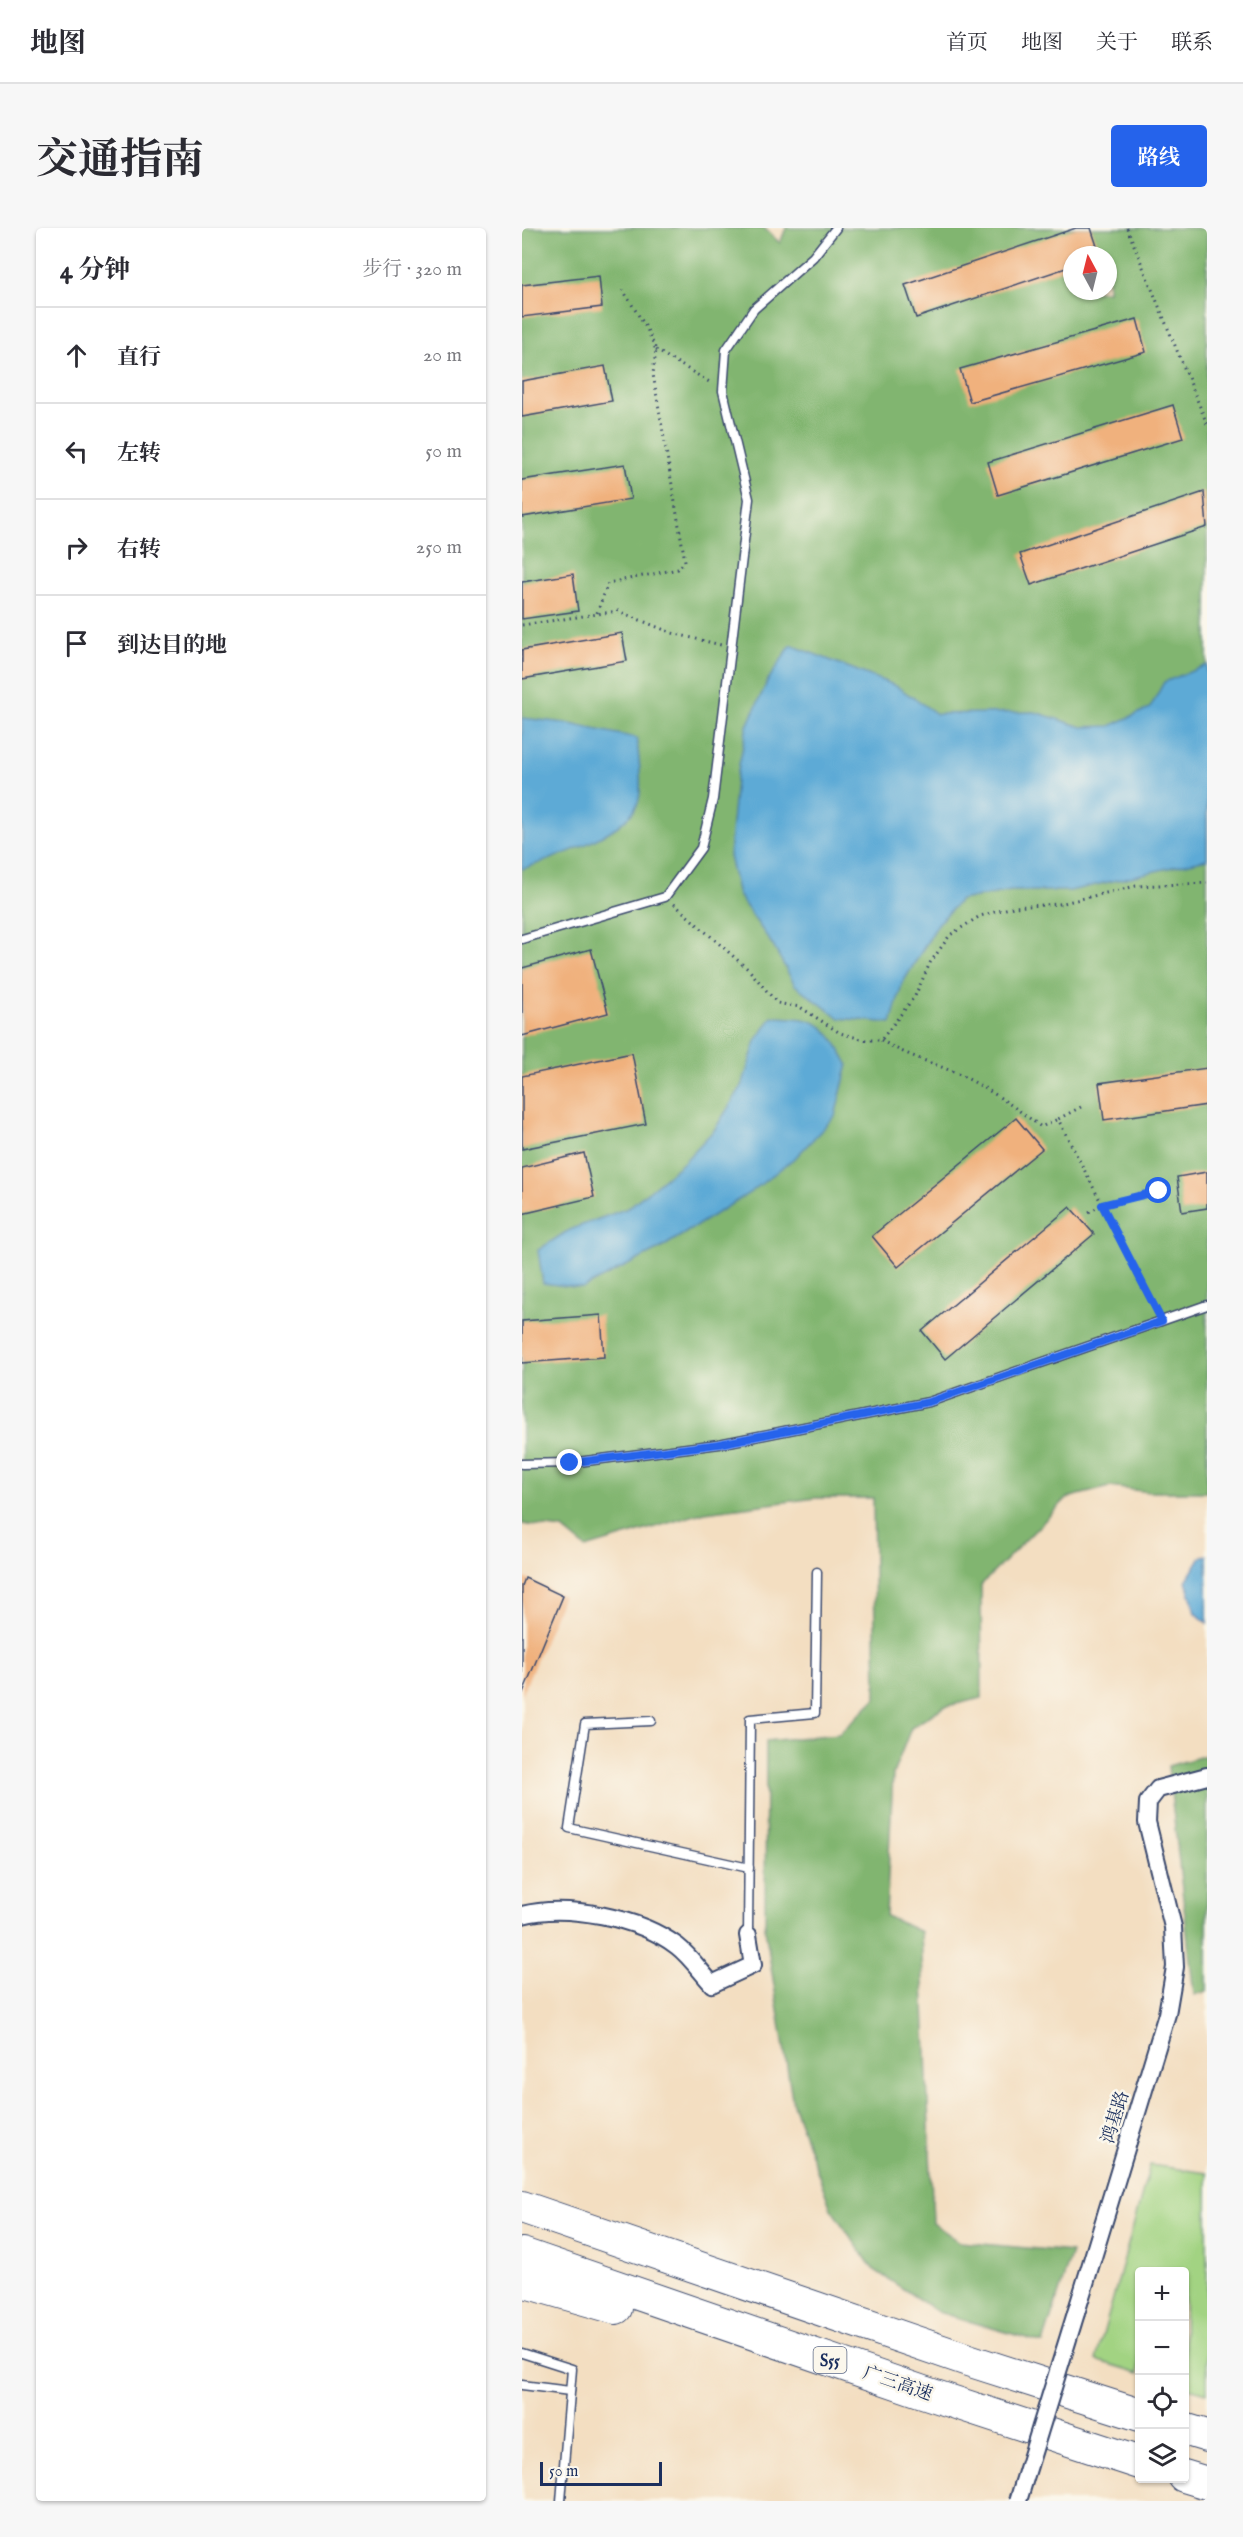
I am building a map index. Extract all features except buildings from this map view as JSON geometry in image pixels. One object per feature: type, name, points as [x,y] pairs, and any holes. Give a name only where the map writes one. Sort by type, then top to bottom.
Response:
[{"type":"highway","points":[[522,2207],[968,2360],[1135,2413]]},
{"type":"highway","name":"广三高速","points":[[522,2254],[923,2392],[1135,2461]]},
{"type":"highway","points":[[522,2281],[923,2392]]},
{"type":"highway","points":[[1189,2430],[1207,2436]]},
{"type":"highway","points":[[1189,2477],[1207,2483]]},
{"type":"street","name":"鸿基路","points":[[1018,2501],[1167,2014],[1175,1967],[1173,1927],[1147,1822],[1148,1802],[1158,1789],[1207,1776]]},
{"type":"street","points":[[522,1915],[583,1911],[639,1926],[677,1947],[712,1984],[753,1965],[748,1935]]},
{"type":"lane","points":[[522,939],[665,897],[701,848],[713,799],[749,499],[723,391],[726,350],[754,309],[813,257],[836,228]]},
{"type":"lane","points":[[522,1464],[570,1463],[719,1444],[929,1402],[1207,1305]]},
{"type":"lane","points":[[748,1935],[750,1719],[815,1713],[817,1572]]},
{"type":"lane","points":[[651,1721],[585,1724],[569,1828],[748,1868]]},
{"type":"lane","points":[[522,2353],[572,2369],[561,2501]]},
{"type":"lane","points":[[522,2385],[570,2391]]},
{"type":"path","points":[[1127,228],[1207,424]]},
{"type":"path","points":[[623,290],[656,350],[723,391]]},
{"type":"path","points":[[597,613],[608,583],[678,569],[685,561],[653,374],[656,350]]},
{"type":"path","points":[[522,625],[618,611],[672,633],[731,647]]},
{"type":"path","points":[[881,1040],[915,996],[930,963],[950,935],[980,916],[1012,907],[1059,904],[1136,886],[1207,882]]},
{"type":"path","points":[[665,897],[750,970],[777,1003],[800,1007],[840,1033],[865,1040],[881,1040],[907,1055],[967,1079],[1007,1101],[1041,1127],[1081,1107]]},
{"type":"path","points":[[1058,1119],[1162,1321]]},
{"type":"path","points":[[1089,1212],[1102,1205],[1159,1191]]},
{"type":"green space","points":[[522,228],[764,228],[780,243],[786,228],[1207,228],[1207,1492],[1149,1492],[1110,1487],[1067,1498],[981,1585],[982,1698],[943,1707],[911,1728],[893,1774],[886,1916],[921,1932],[933,2223],[960,2242],[1072,2252],[1043,2343],[938,2312],[873,2269],[831,2209],[793,2104],[765,1929],[766,1741],[839,1734],[876,1698],[873,1498],[816,1498],[705,1512],[586,1548],[563,1529],[522,1524]]},
{"type":"green space","points":[[1207,1755],[1207,1991],[1194,1995],[1168,1766]]},
{"type":"green space","points":[[1150,2165],[1207,2173],[1207,2393],[1189,2388],[1189,2267],[1135,2267],[1135,2372],[1096,2360]]},
{"type":"water","points":[[791,645],[896,686],[937,714],[1035,712],[1082,727],[1110,726],[1150,708],[1164,682],[1207,665],[1207,859],[1070,891],[1011,891],[960,900],[938,924],[902,984],[891,1023],[839,1018],[795,985],[772,944],[738,895],[729,856],[736,780],[747,726],[768,680]]},
{"type":"water","points":[[522,718],[565,723],[637,738],[641,784],[639,799],[633,811],[607,833],[589,843],[522,869]]},
{"type":"water","points":[[772,1017],[811,1021],[827,1031],[840,1050],[848,1064],[835,1116],[797,1156],[751,1192],[661,1248],[583,1288],[543,1283],[538,1250],[569,1230],[628,1208],[683,1163],[715,1129],[742,1086],[756,1041]]},
{"type":"water","points":[[1207,1555],[1207,1623],[1196,1613],[1186,1581],[1200,1558]]},
{"type":"route","points":[[570,1463],[719,1444],[929,1402],[1162,1321],[1102,1205],[1159,1191]]}]
